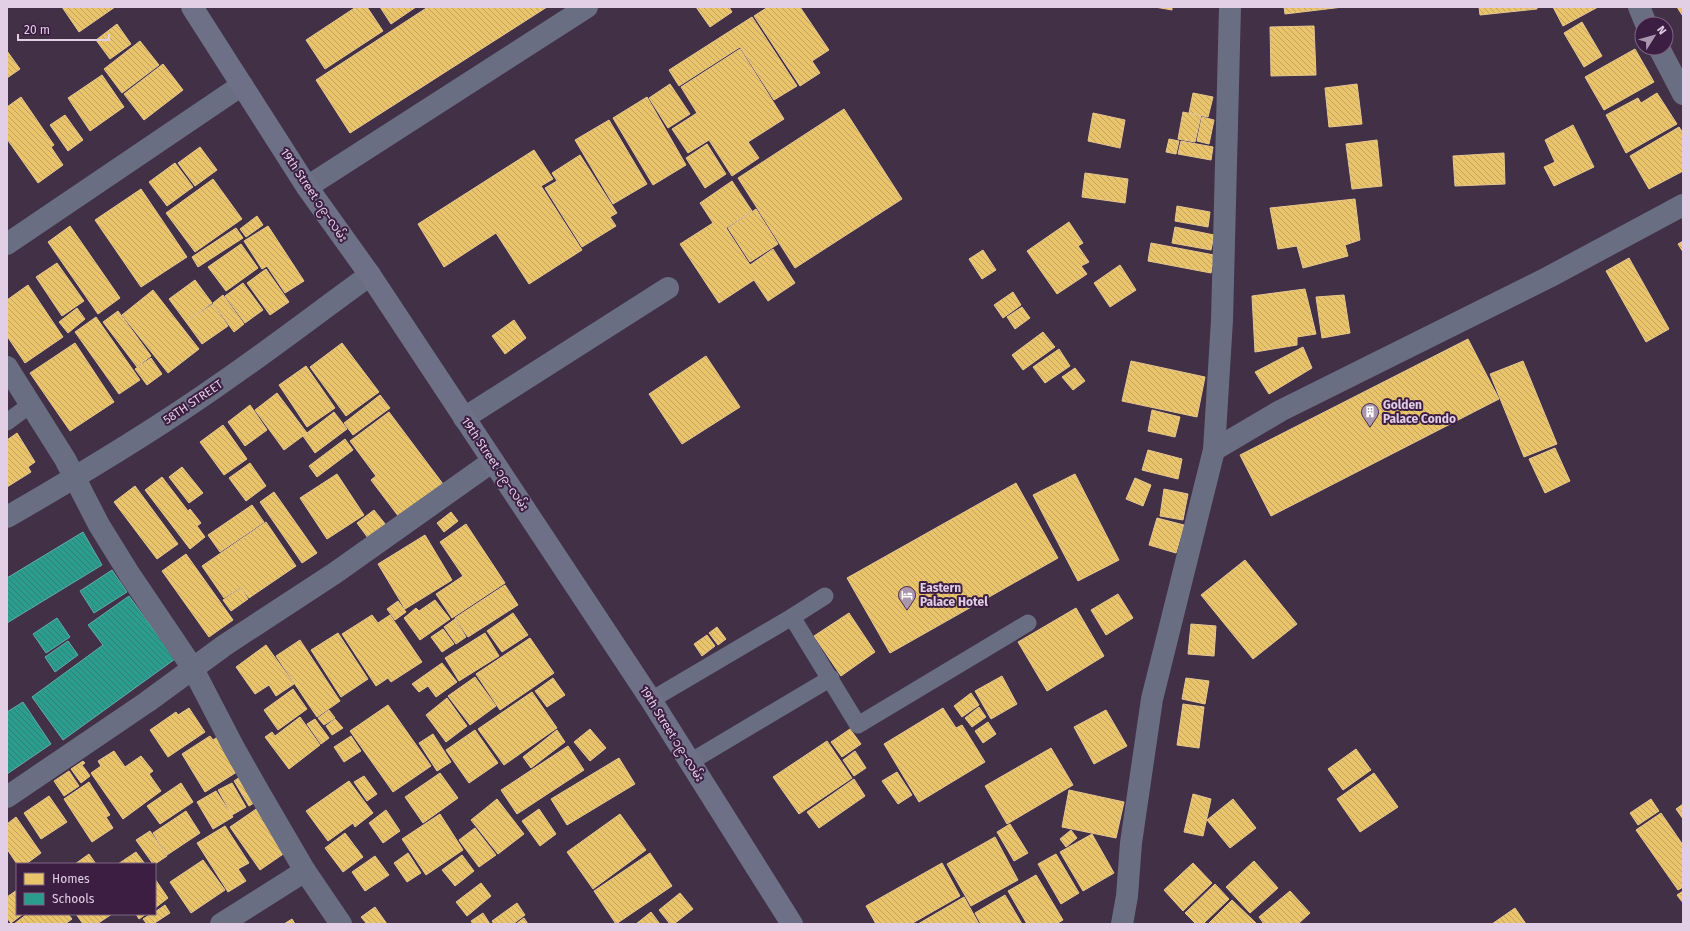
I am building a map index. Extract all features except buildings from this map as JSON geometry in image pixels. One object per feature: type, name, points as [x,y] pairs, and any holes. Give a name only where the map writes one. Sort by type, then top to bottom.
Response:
[{"type":"street","name":"19th Street ၁၉−လမ်း","points":[[192,7],[307,187],[370,275],[651,700],[792,924]]},
{"type":"street","points":[[307,187],[587,7]]},
{"type":"street","points":[[1122,924],[1131,843],[1152,699],[1214,450],[1223,312],[1230,7]]},
{"type":"street","points":[[1662,56],[1683,94]]},
{"type":"street","points":[[7,244],[242,85]]},
{"type":"street","points":[[1214,450],[1280,411],[1549,277],[1683,205]]},
{"type":"street","name":"58TH STREET","points":[[7,517],[75,478],[146,434],[221,384],[370,275]]},
{"type":"street","points":[[464,418],[668,288]]},
{"type":"street","points":[[7,367],[30,405],[54,440],[99,525],[130,575],[192,668],[238,755],[306,871],[341,924]]},
{"type":"street","points":[[7,797],[147,702],[192,668],[334,573],[493,461]]},
{"type":"street","points":[[221,924],[306,871]]},
{"type":"lane","points":[[7,422],[30,405]]},
{"type":"lane","points":[[651,700],[825,596]]},
{"type":"lane","points":[[792,617],[831,678],[858,725],[1028,623]]},
{"type":"lane","points":[[690,762],[831,678]]},
{"type":"place","name":"Golden Palace Condo","points":[[1370,427]]},
{"type":"place","name":"Eastern Palace Hotel","points":[[907,610]]}]
